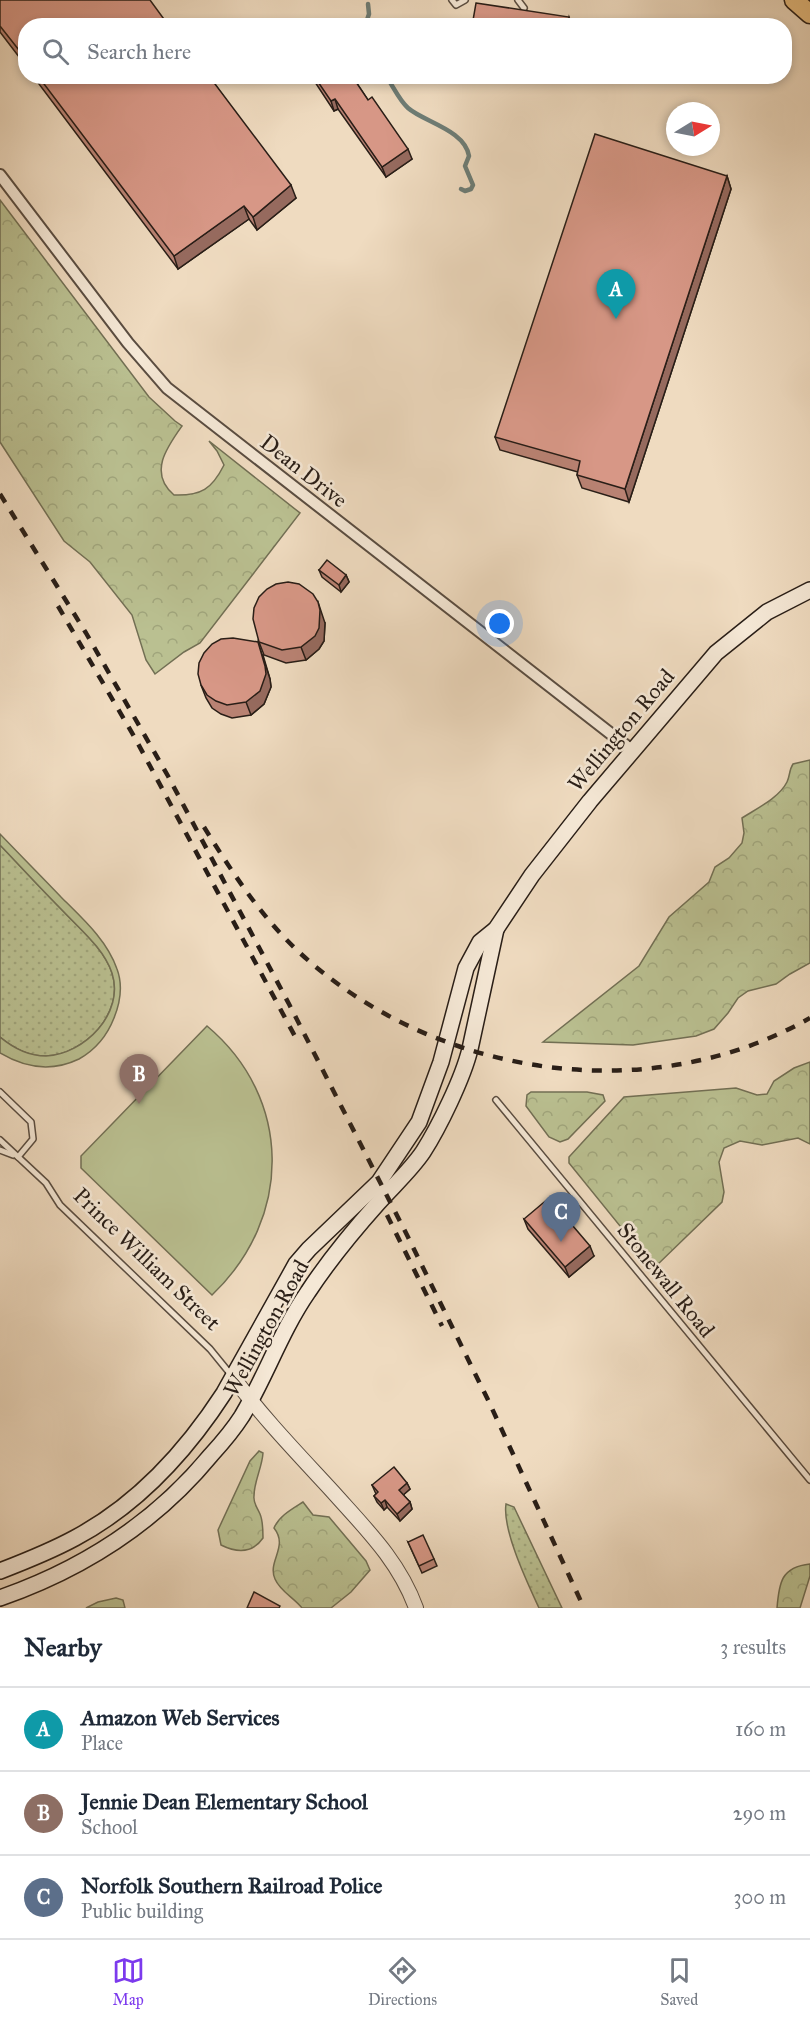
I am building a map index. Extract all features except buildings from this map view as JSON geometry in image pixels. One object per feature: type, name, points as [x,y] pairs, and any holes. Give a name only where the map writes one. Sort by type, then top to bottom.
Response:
[{"type":"highway","points":[[794,0],[810,14]]},
{"type":"main road","name":"Wellington Road","points":[[0,1571],[77,1538],[115,1512],[166,1469],[186,1445],[212,1412],[296,1264],[309,1248],[379,1182],[419,1122],[441,1062],[466,968],[480,942],[496,929],[532,875],[590,801],[716,653],[766,612],[810,590]]},
{"type":"main road","name":"Wellington Road","points":[[0,1598],[53,1578],[112,1545],[153,1515],[198,1471],[235,1425],[251,1401],[282,1336],[306,1294],[352,1232],[417,1160],[438,1126],[469,1051],[496,929]]},
{"type":"street","name":"Dean Drive","points":[[0,174],[128,343],[167,388],[633,751]]},
{"type":"street","name":"Prince William Street","points":[[233,1377],[251,1401],[382,1547],[400,1572],[416,1608]]},
{"type":"lane","points":[[452,0],[456,5],[465,0]]},
{"type":"lane","points":[[518,0],[524,8]]},
{"type":"lane","points":[[0,1092],[31,1122],[33,1127],[33,1139],[18,1157],[0,1149]]},
{"type":"lane","name":"Stonewall Road","points":[[496,1100],[810,1480]]},
{"type":"lane","name":"Prince William Street","points":[[0,1140],[46,1183],[60,1205],[210,1348],[233,1377]]},
{"type":"green space","points":[[0,200],[149,397],[182,426],[163,460],[162,478],[166,487],[174,495],[192,494],[205,489],[215,480],[224,465],[209,441],[300,513],[200,643],[155,674],[146,660],[132,615],[90,562],[64,541],[0,442]]},
{"type":"green space","points":[[810,760],[810,963],[776,984],[748,991],[738,998],[714,1029],[696,1036],[633,1045],[543,1042],[639,966],[669,917],[709,882],[715,867],[729,858],[742,843],[744,833],[742,818],[779,793],[787,782],[793,764]]},
{"type":"green space","points":[[0,834],[93,930],[113,958],[119,975],[119,1000],[108,1031],[100,1042],[79,1059],[59,1066],[29,1065],[9,1058],[0,1053],[0,1037],[21,1051],[39,1056],[61,1054],[75,1048],[98,1029],[107,1016],[113,1003],[112,973],[104,956],[91,940],[0,845]]},
{"type":"green space","points":[[0,845],[91,940],[104,956],[112,973],[113,1003],[107,1016],[87,1039],[61,1054],[33,1055],[16,1048],[0,1037]]},
{"type":"green space","points":[[207,1026],[235,1055],[255,1088],[268,1122],[272,1159],[269,1195],[257,1231],[239,1264],[212,1295],[81,1168],[81,1156]]},
{"type":"green space","points":[[810,1062],[810,1144],[798,1138],[762,1145],[740,1141],[724,1148],[719,1162],[724,1192],[722,1202],[654,1268],[569,1163],[569,1157],[624,1097],[736,1088],[757,1095],[767,1094],[774,1081],[794,1068]]},
{"type":"green space","points":[[531,1092],[587,1092],[603,1095],[605,1101],[568,1139],[560,1142],[549,1137],[526,1106],[527,1095]]},
{"type":"green space","points":[[259,1451],[263,1453],[254,1498],[262,1520],[263,1538],[249,1549],[233,1550],[221,1545],[218,1530],[250,1461]]},
{"type":"green space","points":[[303,1502],[313,1515],[329,1517],[366,1561],[370,1570],[351,1592],[331,1608],[302,1608],[280,1587],[273,1572],[279,1548],[278,1535],[274,1528],[282,1516]]},
{"type":"green space","points":[[506,1504],[514,1507],[562,1608],[539,1608],[512,1542]]},
{"type":"green space","points":[[810,1564],[810,1576],[800,1608],[777,1608],[783,1578],[793,1569]]},
{"type":"green space","points":[[116,1598],[123,1600],[125,1608],[86,1608],[98,1602]]},
{"type":"waterway","points":[[368,4],[368,18]]},
{"type":"waterway","points":[[391,84],[408,108],[452,133],[466,147],[469,156],[465,166],[473,185],[471,189],[465,191],[461,189]]},
{"type":"railway","points":[[0,494],[86,633],[168,776],[289,1004],[489,1402],[584,1608]]},
{"type":"railway","points":[[58,606],[135,738],[298,1042]]},
{"type":"railway","points":[[204,827],[260,909],[300,953],[354,995],[414,1028],[478,1052],[545,1067],[613,1071],[681,1064],[747,1047],[810,1018]]},
{"type":"railway","points":[[387,1215],[442,1326]]},
{"type":"place","name":"Amazon Web Services","points":[[616,319]]},
{"type":"place","name":"Jennie Dean Elementary School","points":[[139,1104]]},
{"type":"place","name":"Norfolk Southern Railroad Police","points":[[561,1242]]}]
